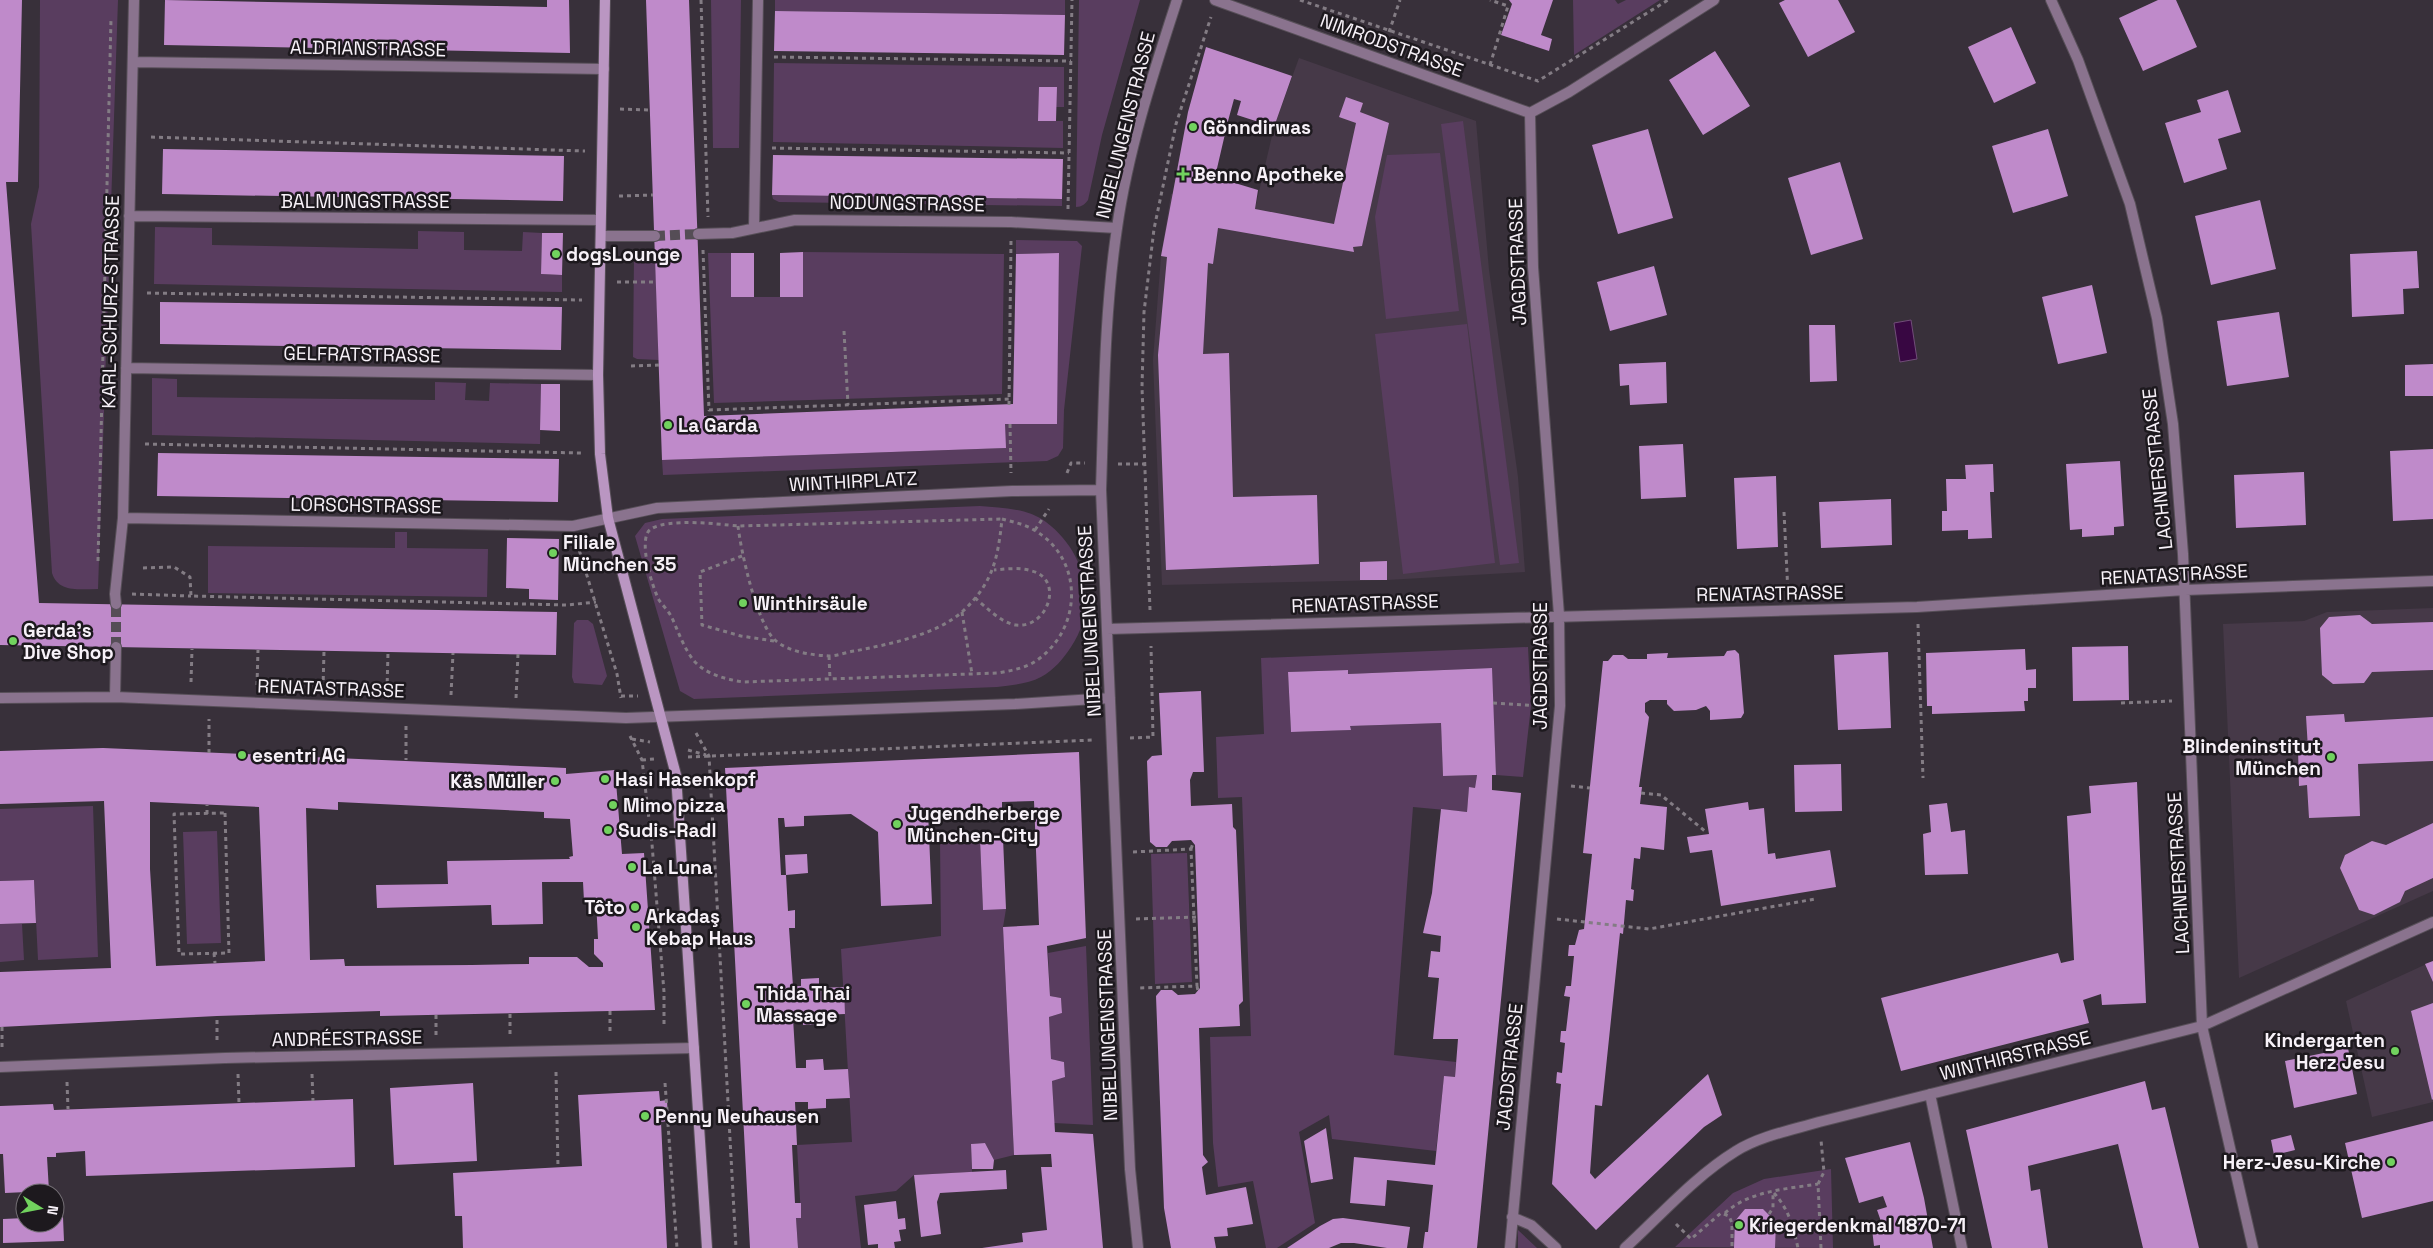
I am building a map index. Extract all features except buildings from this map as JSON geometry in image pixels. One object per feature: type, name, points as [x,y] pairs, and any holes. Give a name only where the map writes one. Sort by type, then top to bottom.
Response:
[{"type":"street","name":"KARL-SCHURZ-STRASSE","points":[[116,599],[122,518],[134,0]]},
{"type":"street","points":[[605,0],[598,375],[600,454],[608,518],[662,716],[676,775],[707,1248]]},
{"type":"street","points":[[754,228],[758,0]]},
{"type":"street","name":"NIBELUNGENSTRASSE","points":[[1138,1248],[1130,1169],[1118,852],[1100,490],[1105,355],[1117,228],[1138,132],[1177,0]]},
{"type":"street","name":"NIMRODSTRASSE","points":[[1216,0],[1530,113]]},
{"type":"street","points":[[1530,113],[1569,92],[1714,0]]},
{"type":"street","name":"LACHNERSTRASSE","points":[[2051,0],[2078,60],[2130,204],[2139,236],[2156,318],[2173,424],[2185,590],[2202,1026],[2253,1248]]},
{"type":"street","name":"ALDRIANSTRASSE","points":[[133,62],[604,69]]},
{"type":"street","name":"JAGDSTRASSE","points":[[1510,1248],[1542,918],[1560,706],[1559,615],[1533,267],[1530,113]]},
{"type":"street","name":"BALMUNGSTRASSE","points":[[129,216],[600,220]]},
{"type":"street","name":"NODUNGSTRASSE","points":[[703,234],[732,233],[795,220],[1068,223],[1117,228]]},
{"type":"street","points":[[601,236],[654,236]]},
{"type":"street","name":"GELFRATSTRASSE","points":[[126,368],[598,375]]},
{"type":"street","name":"WINTHIRPLATZ","points":[[608,518],[658,508],[1012,491],[1100,490]]},
{"type":"street","name":"LORSCHSTRASSE","points":[[122,518],[572,526],[608,518]]},
{"type":"street","name":"RENATASTRASSE","points":[[1107,628],[1917,607],[2185,590],[2433,581]]},
{"type":"street","points":[[115,697],[116,647]]},
{"type":"street","name":"RENATASTRASSE","points":[[0,698],[115,697],[626,718],[662,716]]},
{"type":"street","points":[[662,716],[1015,704],[1110,698]]},
{"type":"street","name":"WINTHIRSTRASSE","points":[[1625,1248],[1701,1175],[1737,1150],[1769,1137],[1819,1122],[2202,1026],[2433,922]]},
{"type":"street","name":"ANDRÉESTRASSE","points":[[0,1067],[238,1058],[694,1048]]},
{"type":"street","points":[[1930,1094],[1962,1248]]},
{"type":"street","points":[[1512,1216],[1532,1225],[1556,1248]]},
{"type":"path","points":[[701,0],[703,234],[709,410],[1009,399]]},
{"type":"path","points":[[1068,223],[1072,0]]},
{"type":"path","points":[[736,1248],[709,756],[1153,737],[1142,387],[1144,312],[1154,228],[1176,124],[1216,0]]},
{"type":"path","points":[[1300,0],[1538,81],[1668,0]]},
{"type":"path","points":[[1390,32],[1400,0]]},
{"type":"path","points":[[1490,0],[1508,6],[1490,65]]},
{"type":"path","points":[[98,564],[111,19]]},
{"type":"path","points":[[768,57],[1070,61]]},
{"type":"path","points":[[603,109],[650,110]]},
{"type":"path","points":[[151,138],[602,152]]},
{"type":"path","points":[[766,148],[1069,153]]},
{"type":"path","points":[[601,196],[653,195]]},
{"type":"path","points":[[1009,405],[1010,257]]},
{"type":"path","points":[[600,282],[656,282]]},
{"type":"path","points":[[147,293],[600,300]]},
{"type":"path","points":[[844,331],[848,405]]},
{"type":"path","points":[[631,366],[659,365]]},
{"type":"path","points":[[1010,424],[1012,491]]},
{"type":"path","points":[[145,444],[600,454]]},
{"type":"path","points":[[1784,512],[1788,610]]},
{"type":"path","points":[[742,556],[700,572],[702,625],[741,636],[775,641],[794,651],[829,656],[889,644],[930,631],[962,612],[975,598],[994,570],[1002,519]]},
{"type":"path","points":[[1002,519],[1035,530],[1065,562],[1072,582],[1072,604],[1068,621],[1060,639],[1040,659],[1022,668],[998,673],[743,682],[726,679],[710,673],[695,662],[685,647],[672,616],[658,598],[644,547],[644,538],[650,529],[660,525],[706,522],[738,526],[1002,519]]},
{"type":"path","points":[[738,526],[742,556],[765,628],[775,641]]},
{"type":"path","points":[[576,540],[617,674],[631,739],[642,760],[652,844],[664,992],[664,1026]]},
{"type":"path","points":[[143,568],[174,568],[190,577],[191,596]]},
{"type":"path","points":[[975,598],[995,615],[1015,625],[1027,625],[1039,620],[1048,606],[1050,591],[1045,579],[1033,571],[1018,569],[994,570]]},
{"type":"path","points":[[116,599],[191,596],[567,604],[596,602]]},
{"type":"path","points":[[1917,607],[1923,778]]},
{"type":"path","points":[[962,612],[972,674]]},
{"type":"path","points":[[191,700],[192,648]]},
{"type":"path","points":[[256,703],[258,650]]},
{"type":"path","points":[[322,706],[324,651]]},
{"type":"path","points":[[387,708],[388,652]]},
{"type":"path","points":[[450,710],[453,653]]},
{"type":"path","points":[[515,713],[518,654]]},
{"type":"path","points":[[829,656],[830,679]]},
{"type":"path","points":[[2121,703],[2188,700]]},
{"type":"path","points":[[209,753],[210,701]]},
{"type":"path","points":[[1493,703],[1560,706]]},
{"type":"path","points":[[406,730],[406,760]]},
{"type":"path","points":[[1641,793],[1661,795],[1706,832]]},
{"type":"path","points":[[207,804],[207,814]]},
{"type":"path","points":[[225,813],[229,953],[178,954],[174,814],[207,814],[225,813]]},
{"type":"path","points":[[1193,843],[1191,849],[1196,917],[1196,986],[1198,991]]},
{"type":"path","points":[[1118,852],[1191,849]]},
{"type":"path","points":[[1542,918],[1649,929],[1816,899]]},
{"type":"path","points":[[1120,920],[1196,917]]},
{"type":"path","points":[[214,953],[215,963]]},
{"type":"path","points":[[1123,989],[1196,986]]},
{"type":"path","points":[[217,1016],[217,1044]]},
{"type":"path","points":[[312,1056],[313,1101]]},
{"type":"path","points":[[238,1058],[239,1103]]},
{"type":"path","points":[[66,1064],[68,1109]]},
{"type":"path","points":[[556,1072],[558,1167]]},
{"type":"path","points":[[664,1084],[677,1248]]},
{"type":"path","points":[[1819,1122],[1824,1172],[1818,1184],[1820,1248]]},
{"type":"path","points":[[1725,1214],[1738,1202],[1773,1192],[1818,1184]]},
{"type":"path","points":[[1768,1214],[1773,1208],[1773,1192]]},
{"type":"path","points":[[1773,1192],[1785,1206],[1793,1222],[1798,1248]]},
{"type":"path","points":[[1664,1211],[1691,1239],[1721,1213],[1729,1216],[1732,1223],[1732,1248]]},
{"type":"shaded area","points":[[40,0],[118,0],[98,589],[64,587],[59,584],[52,573],[31,224],[39,187]]},
{"type":"shaded area","points":[[711,0],[741,0],[739,148],[713,148]]},
{"type":"shaded area","points":[[775,0],[1065,0],[1065,15],[775,11]]},
{"type":"shaded area","points":[[1079,0],[1140,0],[1102,135],[1088,200],[1083,205],[1076,207]]},
{"type":"shaded area","points":[[1573,0],[1615,0],[1618,4],[1626,0],[1660,0],[1574,55]]},
{"type":"shaded area","points":[[1299,58],[1476,121],[1489,270],[1518,477],[1525,572],[1387,580],[1162,585],[1153,360],[1161,256],[1171,194],[1255,209],[1274,127]]},
{"type":"shaded area","points":[[774,63],[1064,67],[1064,107],[1056,107],[1039,121],[1063,121],[1063,148],[773,142]]},
{"type":"shaded area","points":[[1463,121],[1519,563],[1500,565],[1441,124]]},
{"type":"shaded area","points":[[1440,153],[1459,311],[1386,319],[1375,217],[1387,155]]},
{"type":"shaded area","points":[[772,195],[1062,199],[1062,206],[779,202],[773,199]]},
{"type":"shaded area","points":[[155,227],[212,228],[212,245],[418,249],[418,231],[464,232],[464,250],[522,251],[523,232],[542,233],[541,274],[562,275],[562,292],[154,284]]},
{"type":"shaded area","points":[[1016,240],[1077,241],[1082,246],[1064,410],[1063,448],[1058,456],[1047,461],[663,475],[662,460],[1005,448],[1005,424],[1056,424],[1059,253],[1016,254]]},
{"type":"shaded area","points":[[637,252],[655,252],[659,360],[637,359],[633,357],[634,255]]},
{"type":"shaded area","points":[[803,252],[1004,254],[1002,394],[714,403],[708,253],[731,253],[731,297],[803,297]]},
{"type":"shaded area","points":[[1911,320],[1917,359],[1900,362],[1894,323]]},
{"type":"shaded area","points":[[1467,324],[1495,563],[1403,574],[1375,334]]},
{"type":"shaded area","points":[[152,378],[177,379],[177,397],[435,400],[435,382],[466,383],[465,400],[489,401],[490,383],[541,384],[540,444],[152,435]]},
{"type":"shaded area","points":[[980,506],[1014,509],[1039,517],[1060,534],[1071,548],[1079,564],[1084,580],[1086,597],[1085,614],[1080,631],[1065,656],[1046,674],[1025,683],[997,687],[694,699],[680,691],[635,536],[645,523],[662,519]]},
{"type":"shaded area","points":[[395,532],[407,532],[407,548],[488,549],[487,597],[208,593],[208,546],[395,548]]},
{"type":"shaded area","name":"Blindeninstitut München","points":[[2433,608],[2433,891],[2239,978],[2223,624],[2304,621],[2327,612]]},
{"type":"shaded area","points":[[577,620],[588,620],[593,624],[607,676],[602,685],[574,683],[572,677],[574,623]]},
{"type":"shaded area","points":[[1528,647],[1531,706],[1523,777],[1496,775],[1491,668],[1348,674],[1348,670],[1288,672],[1291,732],[1350,730],[1350,726],[1441,723],[1443,776],[1477,775],[1475,788],[1469,788],[1467,812],[1413,807],[1394,1055],[1456,1062],[1455,1077],[1444,1077],[1436,1151],[1332,1139],[1329,1115],[1299,1132],[1315,1223],[1277,1248],[1266,1248],[1253,1181],[1218,1187],[1213,1143],[1210,1037],[1251,1036],[1242,797],[1218,798],[1216,737],[1264,734],[1261,658]]},
{"type":"shaded area","points":[[93,806],[98,957],[38,960],[34,880],[0,881],[0,809]]},
{"type":"shaded area","points":[[217,831],[221,943],[187,944],[183,832]]},
{"type":"shaded area","points":[[980,839],[983,909],[1006,909],[1003,927],[1014,1155],[994,1160],[985,1143],[971,1144],[972,1172],[914,1175],[896,1191],[855,1196],[861,1248],[798,1248],[796,1218],[801,1217],[797,1145],[852,1142],[841,949],[941,936],[940,840]]},
{"type":"shaded area","points":[[1187,853],[1192,982],[1155,984],[1151,854]]},
{"type":"shaded area","points":[[0,924],[22,924],[24,960],[0,962]]},
{"type":"shaded area","points":[[1086,946],[1093,1125],[1054,1123],[1052,1081],[1065,1076],[1064,1062],[1051,1059],[1049,1017],[1062,1013],[1061,998],[1050,996],[1048,953]]},
{"type":"shaded area","name":"Kindergarten Herz Jesu","points":[[2433,961],[2433,1102],[2372,1117],[2346,1001]]},
{"type":"shaded area","points":[[1831,1169],[1833,1248],[1675,1247],[1733,1193],[1764,1179]]},
{"type":"shaded area","points":[[1518,1230],[1537,1248],[1518,1248]]},
{"type":"tunnel","points":[[655,236],[698,234]]},
{"type":"tunnel","points":[[116,604],[116,647]]},
{"type":"place","name":"Gönndirwas","points":[[1193,127]]},
{"type":"place","name":"Benno Apotheke","points":[[1183,174]]},
{"type":"place","name":"dogsLounge","points":[[556,254]]},
{"type":"place","name":"La Garda","points":[[668,425]]},
{"type":"place","name":"Filiale München 35","points":[[553,553]]},
{"type":"place","name":"Winthirsäule","points":[[743,603]]},
{"type":"place","name":"Gerda's Dive Shop","points":[[13,641]]},
{"type":"place","name":"esentri AG","points":[[242,755]]},
{"type":"place","name":"Blindeninstitut München","points":[[2331,757]]},
{"type":"place","name":"Hasi Hasenkopf","points":[[605,779]]},
{"type":"place","name":"Käs Müller","points":[[555,781]]},
{"type":"place","name":"Mimo pizza","points":[[613,805]]},
{"type":"place","name":"Jugendherberge München-City","points":[[897,824]]},
{"type":"place","name":"Sudis-Radl","points":[[608,830]]},
{"type":"place","name":"La Luna","points":[[632,867]]},
{"type":"place","name":"Tôto","points":[[635,907]]},
{"type":"place","name":"Arkadaş Kebap Haus","points":[[636,927]]},
{"type":"place","name":"Thida Thai Massage","points":[[746,1004]]},
{"type":"place","name":"Kindergarten Herz Jesu","points":[[2395,1051]]},
{"type":"place","name":"Penny Neuhausen","points":[[645,1116]]},
{"type":"place","name":"Herz-Jesu-Kirche","points":[[2391,1162]]},
{"type":"place","name":"Kriegerdenkmal 1870-71","points":[[1739,1225]]}]
